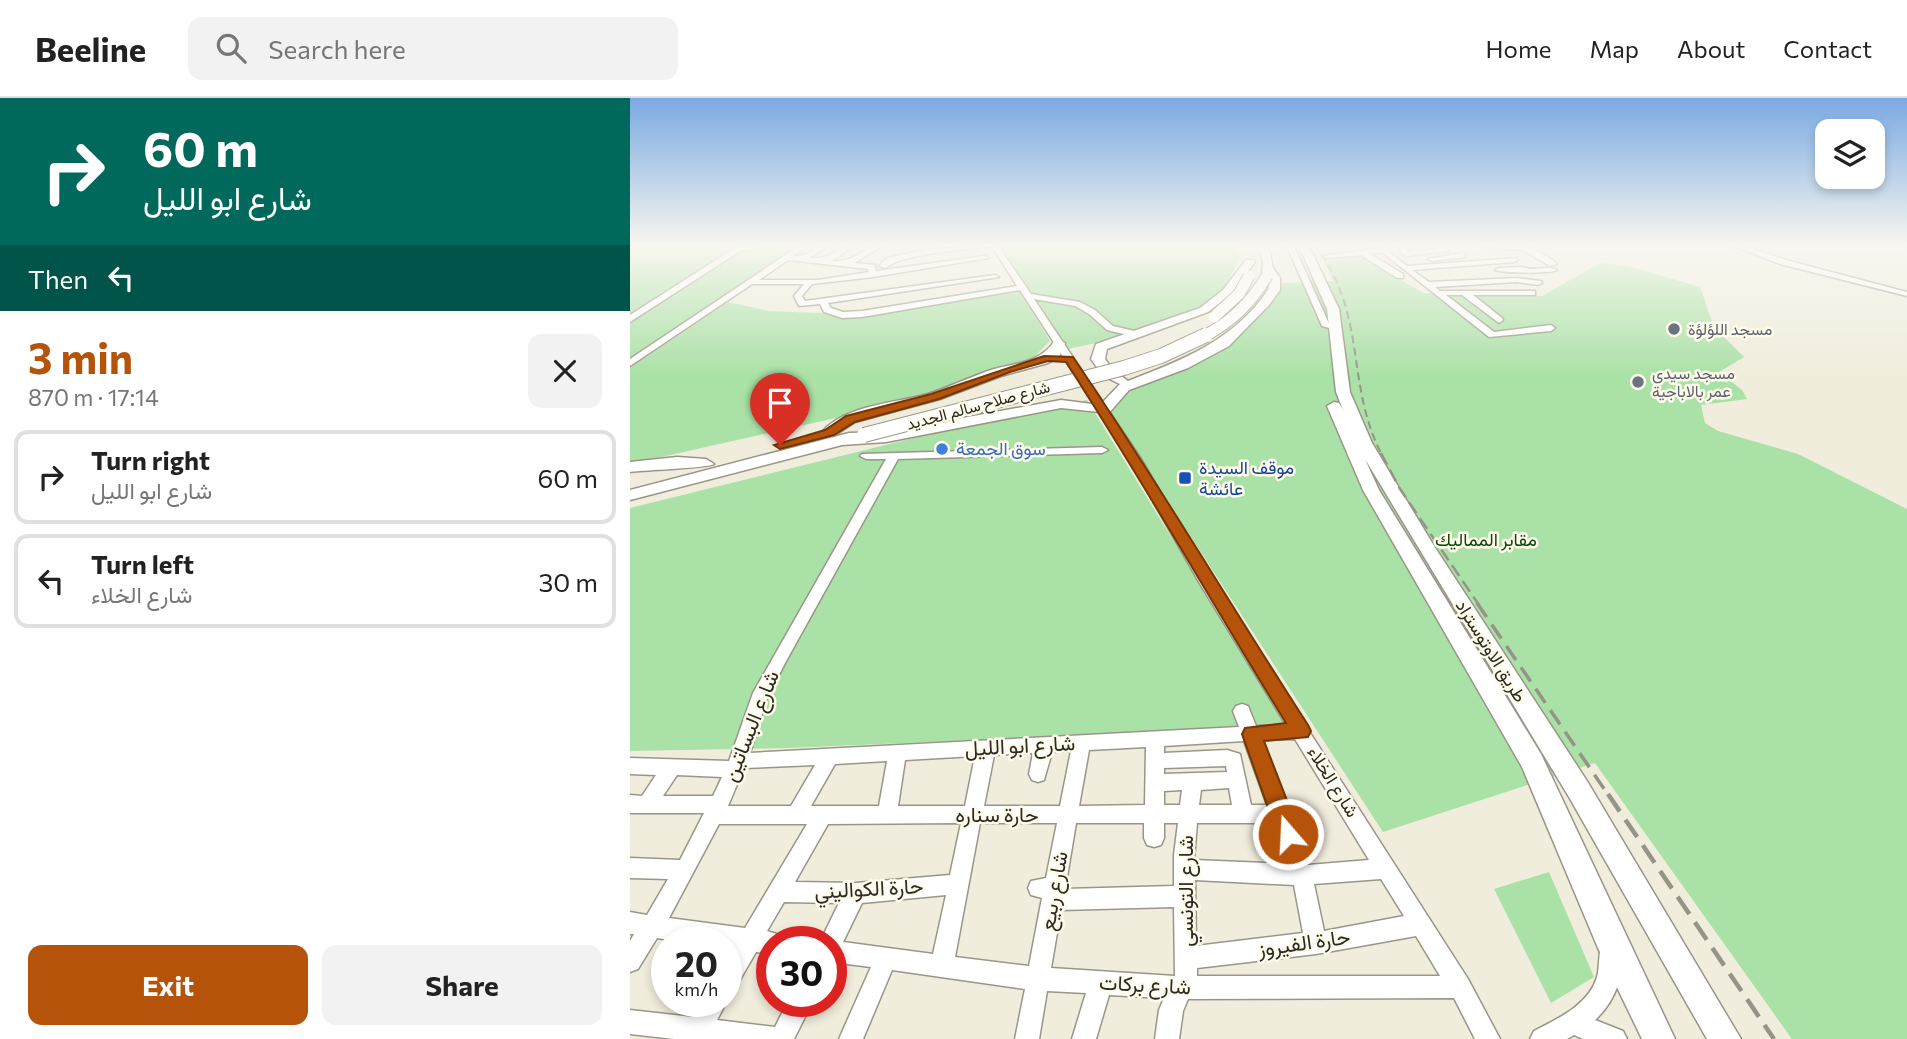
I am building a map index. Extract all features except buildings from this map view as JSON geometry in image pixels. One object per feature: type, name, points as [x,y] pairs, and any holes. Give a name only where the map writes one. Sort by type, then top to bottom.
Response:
[{"type":"highway","name":"شارع صلاح سالم الجديد","points":[[1136,334],[1204,310],[1230,288]]},
{"type":"highway","name":"شارع صلاح سالم الجديد","points":[[861,430],[1154,346],[1198,327],[1220,312],[1239,294],[1241,288]]},
{"type":"highway","name":"شارع صلاح سالم الجديد","points":[[630,495],[653,483],[706,464],[861,430],[1164,354],[1206,335],[1238,314],[1261,288]]},
{"type":"highway","points":[[836,436],[886,437],[1061,404],[1104,410],[1118,392],[1134,382],[1183,365],[1225,343],[1272,294],[1273,288]]},
{"type":"highway","name":"طريق الاوتوستراد","points":[[1316,288],[1326,326],[1332,398],[1354,457],[1527,752],[1552,802],[1609,937],[1659,1037]]},
{"type":"highway","name":"طريق الاوتوستراد","points":[[1322,288],[1333,309],[1343,392],[1364,443],[1425,547],[1578,789],[1719,1034]]},
{"type":"highway","points":[[1134,382],[1111,376],[1097,354],[1107,344],[1136,334]]},
{"type":"highway","points":[[836,436],[850,419],[935,396],[996,373],[1042,360],[1054,354],[1059,343]]},
{"type":"highway","points":[[1042,360],[1069,359]]},
{"type":"highway","points":[[1042,360],[1054,370],[1066,393],[1061,404]]},
{"type":"highway","name":"شارع صلاح سالم الجديد","points":[[630,482],[653,483],[730,469],[836,436]]},
{"type":"highway","points":[[630,467],[677,461],[706,464]]},
{"type":"highway","points":[[630,507],[700,486],[730,469]]},
{"type":"street","points":[[630,319],[678,288]]},
{"type":"street","points":[[630,363],[743,288]]},
{"type":"street","points":[[800,295],[806,288]]},
{"type":"street","points":[[831,288],[859,291],[866,288]]},
{"type":"street","points":[[831,288],[859,291],[866,288]]},
{"type":"street","points":[[800,295],[836,289],[859,291],[866,288]]},
{"type":"street","points":[[800,295],[802,304],[836,289],[859,291],[866,288]]},
{"type":"street","points":[[1016,288],[1077,304],[1092,312],[1110,328],[1136,334]]},
{"type":"street","points":[[1020,288],[1027,292]]},
{"type":"street","name":"شارع الخلاء","points":[[1024,288],[1174,522],[1206,582],[1461,988],[1488,1039]]},
{"type":"street","points":[[1431,288],[1492,335],[1551,328]]},
{"type":"street","points":[[1883,288],[1907,294]]},
{"type":"street","points":[[814,301],[824,303],[827,310],[836,289]]},
{"type":"street","points":[[1437,293],[1514,290],[1532,293]]},
{"type":"street","points":[[1463,292],[1499,320]]},
{"type":"street","points":[[1484,292],[1494,300]]},
{"type":"street","points":[[866,456],[1102,450]]},
{"type":"street","name":"شارع البساتين","points":[[653,926],[685,870],[737,765],[759,697],[775,664],[869,504],[894,455]]},
{"type":"street","points":[[1241,711],[1282,814],[1302,875],[1315,943]]},
{"type":"street","name":"شارع ابو الليل","points":[[630,766],[737,765],[830,756],[1301,731]]},
{"type":"street","points":[[1154,838],[1155,739]]},
{"type":"street","name":"شارع ربيع","points":[[1027,1039],[1049,892],[1068,814],[1081,743]]},
{"type":"street","points":[[1038,774],[1044,745]]},
{"type":"street","points":[[942,966],[986,748]]},
{"type":"street","points":[[887,815],[897,753]]},
{"type":"street","points":[[796,815],[830,756]]},
{"type":"street","points":[[1155,761],[1227,758],[1236,762],[1243,814]]},
{"type":"street","points":[[638,804],[672,767]]},
{"type":"street","points":[[1156,783],[1238,780]]},
{"type":"street","name":"شارع التونسي","points":[[1167,1039],[1171,1010],[1183,988],[1186,958],[1184,870],[1192,782]]},
{"type":"street","name":"حارة سناره","points":[[638,804],[796,815],[1282,814]]},
{"type":"street","points":[[767,926],[779,892],[822,815]]},
{"type":"street","points":[[630,868],[685,870]]},
{"type":"street","points":[[1184,870],[1302,875],[1387,869]]},
{"type":"street","name":"حارة الكواليني","points":[[779,892],[856,893],[959,884]]},
{"type":"street","points":[[1049,892],[1184,896]]},
{"type":"street","points":[[839,926],[856,893]]},
{"type":"street","points":[[630,923],[653,926]]},
{"type":"street","name":"حارة الفيروز","points":[[1186,958],[1315,943],[1421,924]]},
{"type":"street","name":"شارع البساتين","points":[[630,961],[651,929]]},
{"type":"street","points":[[1542,1039],[1575,1024],[1601,996],[1611,959],[1609,937]]},
{"type":"street","points":[[742,964],[756,948]]},
{"type":"street","name":"شارع بركات","points":[[847,953],[1038,979],[1183,988],[1461,988]]},
{"type":"street","points":[[851,1039],[886,959]]},
{"type":"street","points":[[1084,1039],[1101,983]]},
{"type":"street","points":[[695,1034],[705,1017]]},
{"type":"street","points":[[630,1022],[695,1034],[774,1039],[790,1017]]},
{"type":"street","points":[[1575,1024],[1615,1039]]},
{"type":"green space","points":[[630,288],[739,288],[630,361]]},
{"type":"green space","points":[[1028,288],[1224,288],[1204,306],[1168,322],[1068,349]]},
{"type":"green space","name":"مقابر المماليك","points":[[1281,288],[1414,288],[1423,293],[1542,296],[1556,288],[1700,288],[1714,327],[1744,357],[1719,372],[1742,390],[1747,399],[1701,405],[1705,423],[1718,431],[1798,454],[1907,509],[1907,1039],[1792,1039],[1595,763],[1383,832],[1103,402],[1228,345],[1278,295]]},
{"type":"green space","points":[[1018,289],[1050,341],[1029,362],[907,402],[630,464],[630,368],[728,302],[768,311],[869,315]]},
{"type":"green space","points":[[1087,400],[1288,727],[788,748],[630,751],[630,508],[946,430]]},
{"type":"green space","points":[[1549,872],[1594,977],[1551,1003],[1494,889]]},
{"type":"railway","points":[[1338,288],[1350,323],[1370,428],[1382,454]]},
{"type":"railway","points":[[1382,454],[1400,489],[1479,605]]},
{"type":"railway","points":[[1477,603],[1609,796]]},
{"type":"railway","points":[[1608,794],[1774,1039]]},
{"type":"place","name":"مسجد اللؤلؤة","points":[[1674,329]]},
{"type":"place","name":"مسجد سيدى عمر بالاباجية","points":[[1638,382]]},
{"type":"place","name":"سوق الجمعة","points":[[942,449]]},
{"type":"place","name":"موقف السيدة عائشة","points":[[1185,478]]},
{"type":"route","points":[[780,445],[830,432],[850,419],[935,396],[1006,370],[1048,358],[1069,359],[1135,459],[1174,522],[1206,582],[1301,731],[1252,734],[1288,834]]}]
